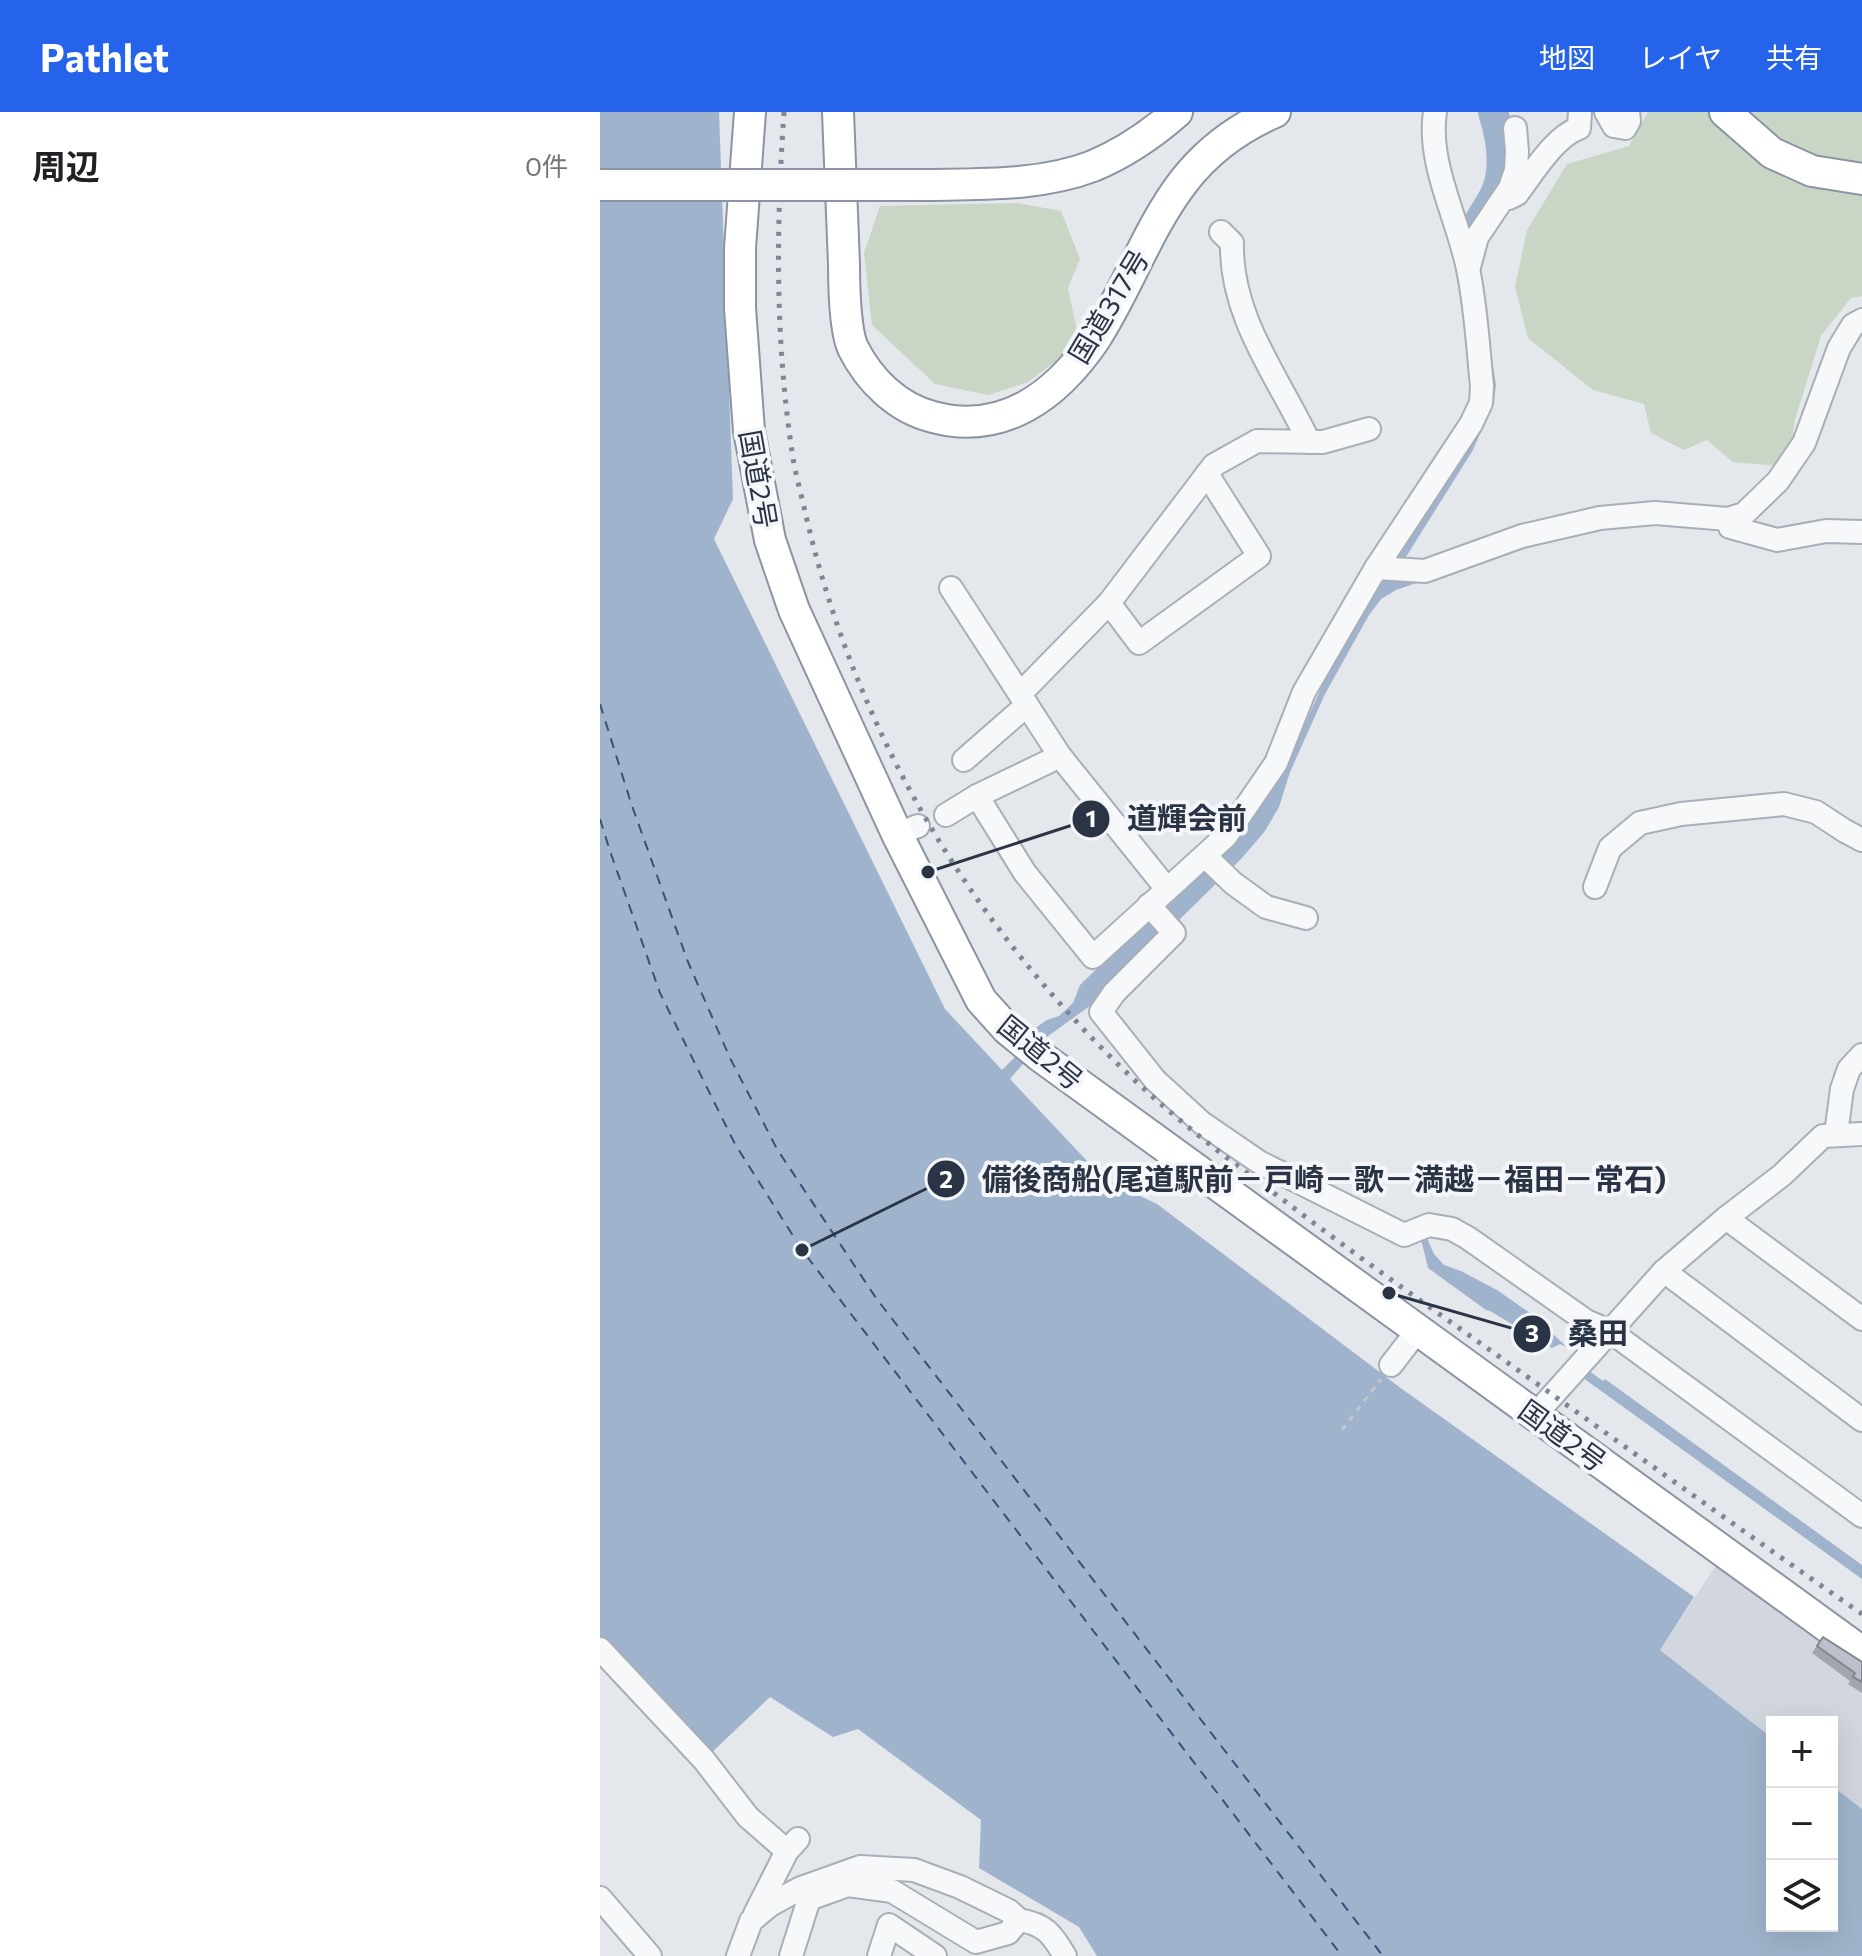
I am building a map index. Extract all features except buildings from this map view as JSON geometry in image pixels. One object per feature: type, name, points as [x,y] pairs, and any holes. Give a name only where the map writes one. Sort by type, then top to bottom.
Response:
[{"type":"highway","name":"国道2号","points":[[750,112],[740,248],[740,308],[749,431],[770,540],[794,610],[907,830],[981,1000],[1030,1049],[1862,1652]]},
{"type":"highway","name":"国道317号","points":[[838,112],[845,301],[852,346],[892,399],[921,414],[947,421],[977,423],[1012,414],[1042,397],[1069,372],[1095,339],[1151,232],[1185,180],[1224,139],[1275,112]]},
{"type":"highway","points":[[600,185],[976,185],[1023,181],[1059,176],[1093,166],[1155,131],[1177,112]]},
{"type":"highway","points":[[1725,112],[1772,153],[1812,171],[1862,179]]},
{"type":"street","points":[[977,796],[1025,873],[1093,957],[1226,836],[1276,763],[1304,692],[1388,569],[1481,403],[1482,386],[1468,268],[1434,148],[1435,112]]},
{"type":"street","points":[[1501,202],[1517,194],[1560,138],[1579,128],[1580,112]]},
{"type":"street","points":[[1606,112],[1614,126],[1625,128],[1629,121],[1628,112]]},
{"type":"street","points":[[1468,268],[1477,237],[1510,188],[1516,170],[1515,128]]},
{"type":"street","points":[[1221,232],[1232,243],[1236,291],[1257,344],[1309,442]]},
{"type":"street","points":[[1388,569],[1425,571],[1522,536],[1600,518],[1655,513],[1728,519],[1744,514],[1778,481],[1804,443],[1839,348],[1853,325],[1862,320]]},
{"type":"street","points":[[964,760],[1023,700],[1109,603],[1214,465],[1257,441],[1323,442],[1369,429]]},
{"type":"street","points":[[1109,603],[1139,643],[1259,556],[1207,474]]},
{"type":"street","points":[[1728,519],[1730,527],[1777,540],[1826,531],[1862,532]]},
{"type":"street","points":[[951,588],[1060,756],[1167,889]]},
{"type":"street","points":[[946,815],[977,796],[1060,756]]},
{"type":"street","points":[[1595,887],[1610,848],[1640,823],[1681,814],[1784,804],[1816,812],[1862,840]]},
{"type":"street","points":[[1205,856],[1233,883],[1266,907],[1306,918]]},
{"type":"street","points":[[1149,905],[1174,933],[1114,993],[1101,1012],[1155,1080],[1202,1123],[1259,1162],[1404,1235],[1429,1225],[1452,1229],[1468,1238],[1586,1321],[1611,1332],[1862,1515]]},
{"type":"street","points":[[1836,1134],[1845,1079],[1849,1069],[1862,1055]]},
{"type":"street","points":[[1535,1415],[1664,1271],[1782,1175],[1823,1136],[1862,1134]]},
{"type":"street","points":[[1726,1218],[1862,1319]]},
{"type":"street","points":[[1664,1271],[1862,1420]]},
{"type":"street","points":[[1391,1365],[1418,1330]]},
{"type":"street","points":[[600,1649],[704,1760],[748,1817],[793,1845],[751,1921],[738,1956]]},
{"type":"street","points":[[751,1921],[770,1905],[801,1888],[860,1867],[914,1870],[960,1887],[1009,1911],[1019,1920],[1036,1923],[1054,1937],[1065,1956]]},
{"type":"street","points":[[791,1956],[809,1899],[848,1885],[892,1891],[976,1942],[1008,1933],[1019,1920]]},
{"type":"street","points":[[600,1898],[650,1956]]},
{"type":"street","points":[[879,1956],[889,1925],[935,1956]]},
{"type":"path","points":[[1342,1430],[1391,1365]]},
{"type":"shaded area","points":[[1717,1564],[1862,1666],[1862,1809],[1838,1791],[1838,1716],[1766,1716],[1766,1733],[1660,1650]]},
{"type":"green space","points":[[1648,112],[1862,112],[1862,296],[1851,298],[1821,336],[1795,420],[1788,467],[1733,462],[1707,440],[1684,450],[1651,433],[1644,404],[1593,390],[1528,338],[1515,287],[1527,230],[1567,164],[1629,146]]},
{"type":"green space","points":[[1017,203],[1061,211],[1080,259],[1068,288],[1077,331],[1067,353],[1028,382],[988,395],[935,384],[872,325],[864,253],[880,206]]},
{"type":"water","points":[[600,112],[719,112],[733,499],[714,539],[945,1009],[1002,1070],[1016,1056],[1031,1031],[1059,1016],[1073,1003],[1080,985],[1148,919],[1155,918],[1199,872],[1288,761],[1334,660],[1361,611],[1451,474],[1488,335],[1496,385],[1494,401],[1473,450],[1404,560],[1422,581],[1381,599],[1369,615],[1325,694],[1290,772],[1279,807],[1265,831],[1242,858],[1098,1000],[1044,1039],[1010,1079],[1104,1179],[1157,1204],[1402,1389],[1694,1597],[1660,1650],[1766,1733],[1766,1932],[1838,1932],[1838,1791],[1862,1809],[1862,1956],[1097,1956],[1079,1927],[979,1868],[981,1820],[858,1729],[833,1737],[770,1697],[708,1756],[600,1640]]},
{"type":"water","points":[[1427,1238],[1434,1254],[1444,1265],[1497,1290],[1530,1313],[1568,1348],[1560,1344],[1552,1348],[1486,1310],[1428,1268],[1421,1239]]},
{"type":"water","points":[[1585,1368],[1603,1381],[1605,1379],[1862,1565],[1862,1579],[1579,1375]]},
{"type":"waterway","points":[[1478,223],[1500,180],[1502,160],[1493,112]]},
{"type":"ferry route","points":[[600,704],[631,803],[688,962],[730,1058],[777,1149],[876,1298],[1383,1956]]},
{"type":"ferry route","points":[[600,819],[660,993],[735,1144],[802,1250],[1342,1956]]},
{"type":"railway","points":[[784,112],[779,242],[780,328],[787,415],[806,516],[829,598],[857,678],[891,754],[931,828],[976,898],[1027,965],[1082,1028],[1143,1088],[1194,1131],[1373,1267],[1862,1614]]},
{"type":"place","name":"道輝会前","points":[[928,872]]},
{"type":"place","name":"備後商船(尾道駅前－戸崎－歌－満越－福田－常石)","points":[[802,1250]]},
{"type":"place","name":"桑田","points":[[1389,1293]]}]
